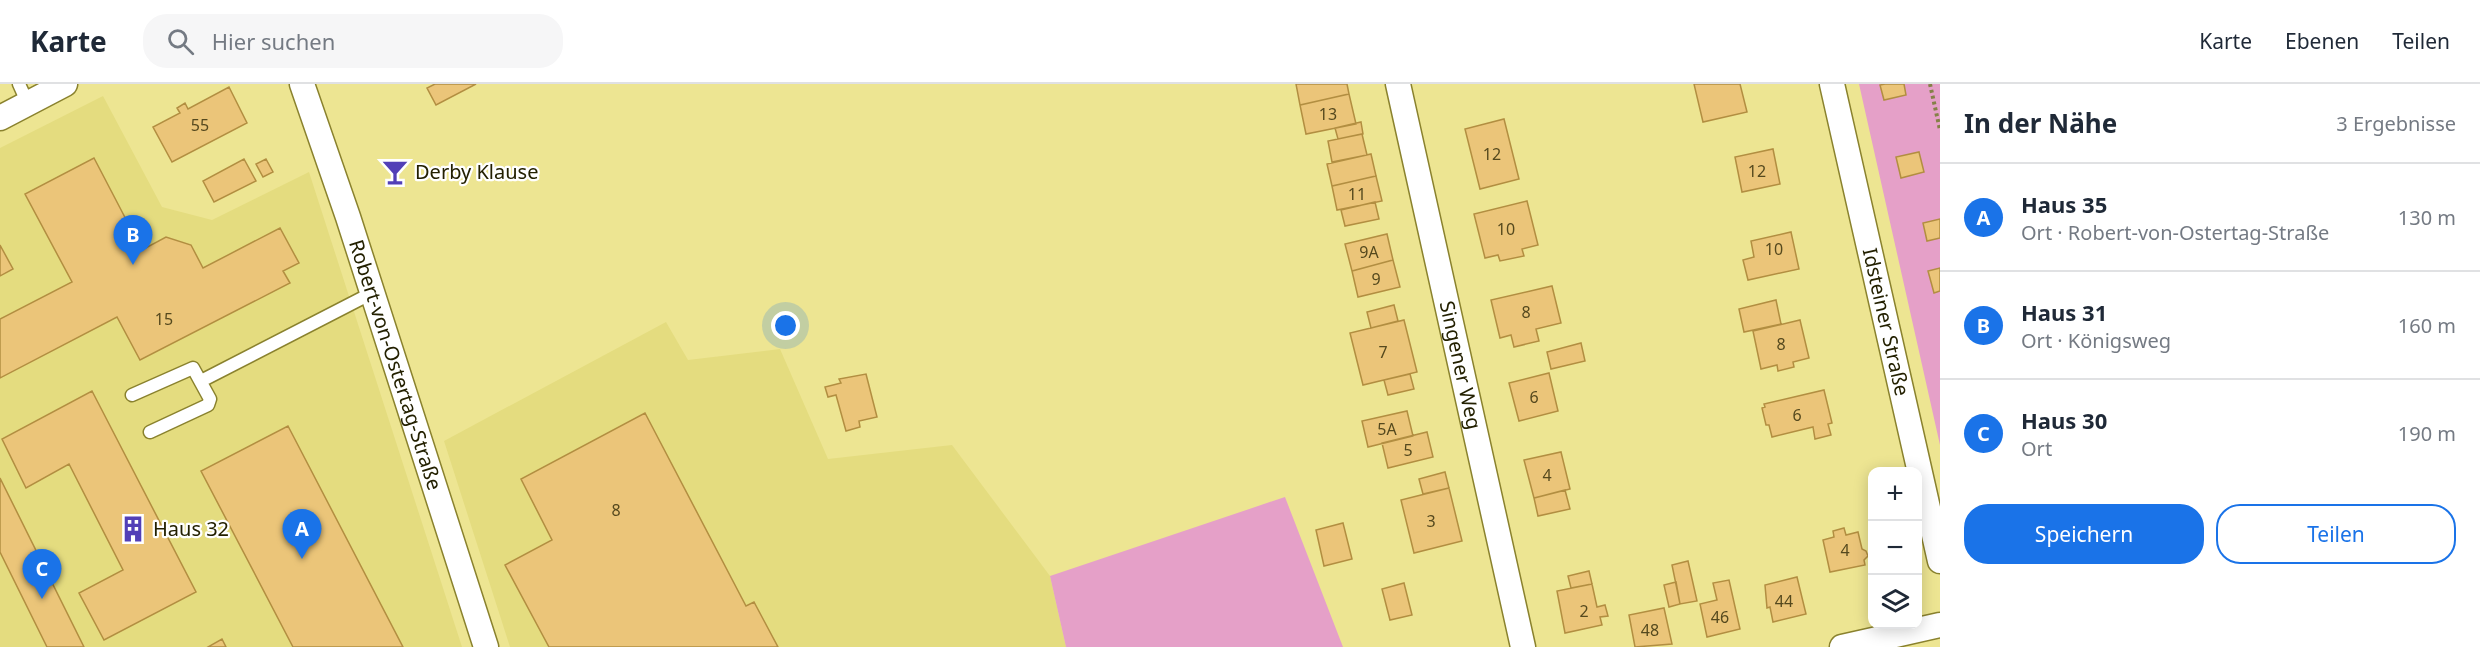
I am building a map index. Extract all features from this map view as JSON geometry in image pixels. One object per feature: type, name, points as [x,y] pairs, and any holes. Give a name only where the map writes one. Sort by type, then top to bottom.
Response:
[{"type":"street","points":[[0,118],[23,94],[65,84]]},
{"type":"street","name":"Robert-von-Ostertag-Straße","points":[[302,84],[372,292],[486,647]]},
{"type":"street","name":"Singener Weg","points":[[1398,84],[1523,647]]},
{"type":"street","name":"Idsteiner Straße","points":[[1832,84],[1940,561]]},
{"type":"street","points":[[1842,647],[1940,626]]},
{"type":"lane","points":[[201,381],[372,292]]},
{"type":"lane","points":[[132,395],[188,368],[195,370],[210,399],[208,405],[150,432]]},
{"type":"path","points":[[1930,84],[1940,130]]},
{"type":"shaded area","points":[[1859,84],[1940,84],[1940,445]]},
{"type":"shaded area","points":[[103,96],[162,207],[212,220],[309,172],[462,647],[0,647],[0,148]]},
{"type":"shaded area","points":[[666,322],[688,360],[780,349],[828,459],[952,445],[1050,576],[1066,647],[510,647],[444,441]]},
{"type":"shaded area","points":[[1285,497],[1343,647],[1066,647],[1050,576]]},
{"type":"building","points":[[435,84],[476,84],[436,105],[427,88]]},
{"type":"building","points":[[1296,84],[1347,84],[1349,94],[1300,105]]},
{"type":"building","points":[[1694,84],[1740,84],[1747,112],[1703,122]]},
{"type":"building","points":[[1904,84],[1906,95],[1884,100],[1880,85]]},
{"type":"building","points":[[229,87],[247,123],[172,162],[153,127],[180,113],[177,108],[185,103],[188,109]]},
{"type":"building","points":[[1349,94],[1356,124],[1306,134],[1300,105]]},
{"type":"building","points":[[1504,119],[1519,179],[1480,189],[1465,129]]},
{"type":"building","points":[[1361,122],[1363,134],[1338,139],[1335,128]]},
{"type":"building","points":[[1362,134],[1367,155],[1332,162],[1328,141]]},
{"type":"building","points":[[1773,149],[1780,184],[1742,192],[1735,157]]},
{"type":"building","points":[[1919,152],[1924,172],[1901,178],[1896,157]]},
{"type":"building","points":[[1371,154],[1376,176],[1332,186],[1327,164]]},
{"type":"building","points":[[94,158],[142,250],[166,237],[191,245],[203,268],[280,228],[299,263],[283,271],[290,283],[140,360],[117,317],[0,378],[0,319],[72,282],[25,194]]},
{"type":"building","points":[[244,159],[256,181],[214,202],[203,181]]},
{"type":"building","points":[[266,159],[273,172],[263,177],[256,164]]},
{"type":"building","points":[[1376,176],[1382,201],[1337,210],[1332,186]]},
{"type":"building","points":[[1527,201],[1538,245],[1522,249],[1524,256],[1500,261],[1498,255],[1485,258],[1474,214]]},
{"type":"building","points":[[1375,202],[1379,219],[1345,226],[1341,210]]},
{"type":"building","points":[[1940,219],[1940,238],[1927,241],[1923,223]]},
{"type":"building","points":[[1791,232],[1799,269],[1748,280],[1743,260],[1754,257],[1751,241]]},
{"type":"building","points":[[1387,234],[1393,260],[1352,271],[1345,244]]},
{"type":"building","points":[[0,245],[13,269],[0,276]]},
{"type":"building","points":[[1393,260],[1400,287],[1358,297],[1352,271]]},
{"type":"building","points":[[1940,268],[1940,291],[1934,293],[1928,271]]},
{"type":"building","points":[[1552,286],[1561,323],[1536,329],[1539,341],[1514,347],[1511,335],[1500,338],[1491,300]]},
{"type":"building","points":[[1776,300],[1781,324],[1744,332],[1739,309]]},
{"type":"building","points":[[1394,305],[1398,321],[1371,328],[1367,312]]},
{"type":"building","points":[[1404,320],[1417,372],[1363,385],[1350,333]]},
{"type":"building","points":[[1800,320],[1809,358],[1793,362],[1794,367],[1778,371],[1777,365],[1761,369],[1753,331]]},
{"type":"building","points":[[1581,343],[1585,361],[1551,369],[1547,352]]},
{"type":"building","points":[[1549,373],[1558,411],[1519,421],[1509,383]]},
{"type":"building","points":[[866,374],[877,417],[859,421],[860,427],[846,431],[836,395],[828,397],[825,387],[841,383],[839,379]]},
{"type":"building","points":[[1410,374],[1414,389],[1388,395],[1384,380]]},
{"type":"building","points":[[1824,390],[1832,423],[1828,424],[1831,435],[1815,439],[1813,427],[1772,437],[1769,425],[1766,425],[1762,408],[1765,407],[1764,404]]},
{"type":"building","name":"Haus 32","points":[[92,391],[196,592],[104,640],[79,593],[123,570],[69,464],[26,488],[2,439]]},
{"type":"building","points":[[1407,411],[1413,436],[1368,447],[1362,421]]},
{"type":"building","points":[[645,413],[746,606],[754,602],[778,647],[549,647],[505,565],[552,540],[521,479]]},
{"type":"building","points":[[288,426],[403,647],[293,647],[201,471]]},
{"type":"building","points":[[1427,432],[1433,457],[1388,468],[1382,443]]},
{"type":"building","points":[[1561,452],[1570,489],[1534,498],[1524,460]]},
{"type":"building","points":[[1445,472],[1449,488],[1423,494],[1419,479]]},
{"type":"building","points":[[0,478],[84,647],[47,647],[0,552]]},
{"type":"building","points":[[1449,488],[1462,541],[1414,553],[1401,500]]},
{"type":"building","points":[[1565,490],[1570,509],[1538,516],[1534,498]]},
{"type":"building","points":[[1343,523],[1352,559],[1324,566],[1316,530]]},
{"type":"building","points":[[1844,528],[1846,535],[1858,532],[1862,549],[1868,556],[1864,560],[1865,565],[1830,572],[1823,540],[1834,537],[1833,531]]},
{"type":"building","points":[[1688,561],[1697,601],[1680,604],[1672,565]]},
{"type":"building","points":[[1589,571],[1592,584],[1571,588],[1568,576]]},
{"type":"building","points":[[1797,577],[1806,614],[1773,622],[1770,607],[1767,608],[1765,585]]},
{"type":"building","points":[[1729,580],[1740,629],[1707,637],[1700,604],[1717,600],[1713,583]]},
{"type":"building","points":[[1676,582],[1680,604],[1669,607],[1664,585]]},
{"type":"building","points":[[1404,583],[1412,615],[1390,620],[1382,589]]},
{"type":"building","points":[[1592,584],[1597,607],[1605,605],[1608,616],[1600,617],[1602,625],[1565,633],[1557,591]]},
{"type":"building","points":[[1664,608],[1672,644],[1635,647],[1629,615]]},
{"type":"building","points":[[222,639],[226,647],[208,647]]},
{"type":"place","name":"Derby Klause","points":[[395,172]]},
{"type":"place","name":"Haus 31","points":[[133,265]]},
{"type":"place","name":"Haus 32","points":[[133,529]]},
{"type":"place","name":"Haus 35","points":[[302,559]]},
{"type":"place","name":"Haus 30","points":[[42,599]]}]
